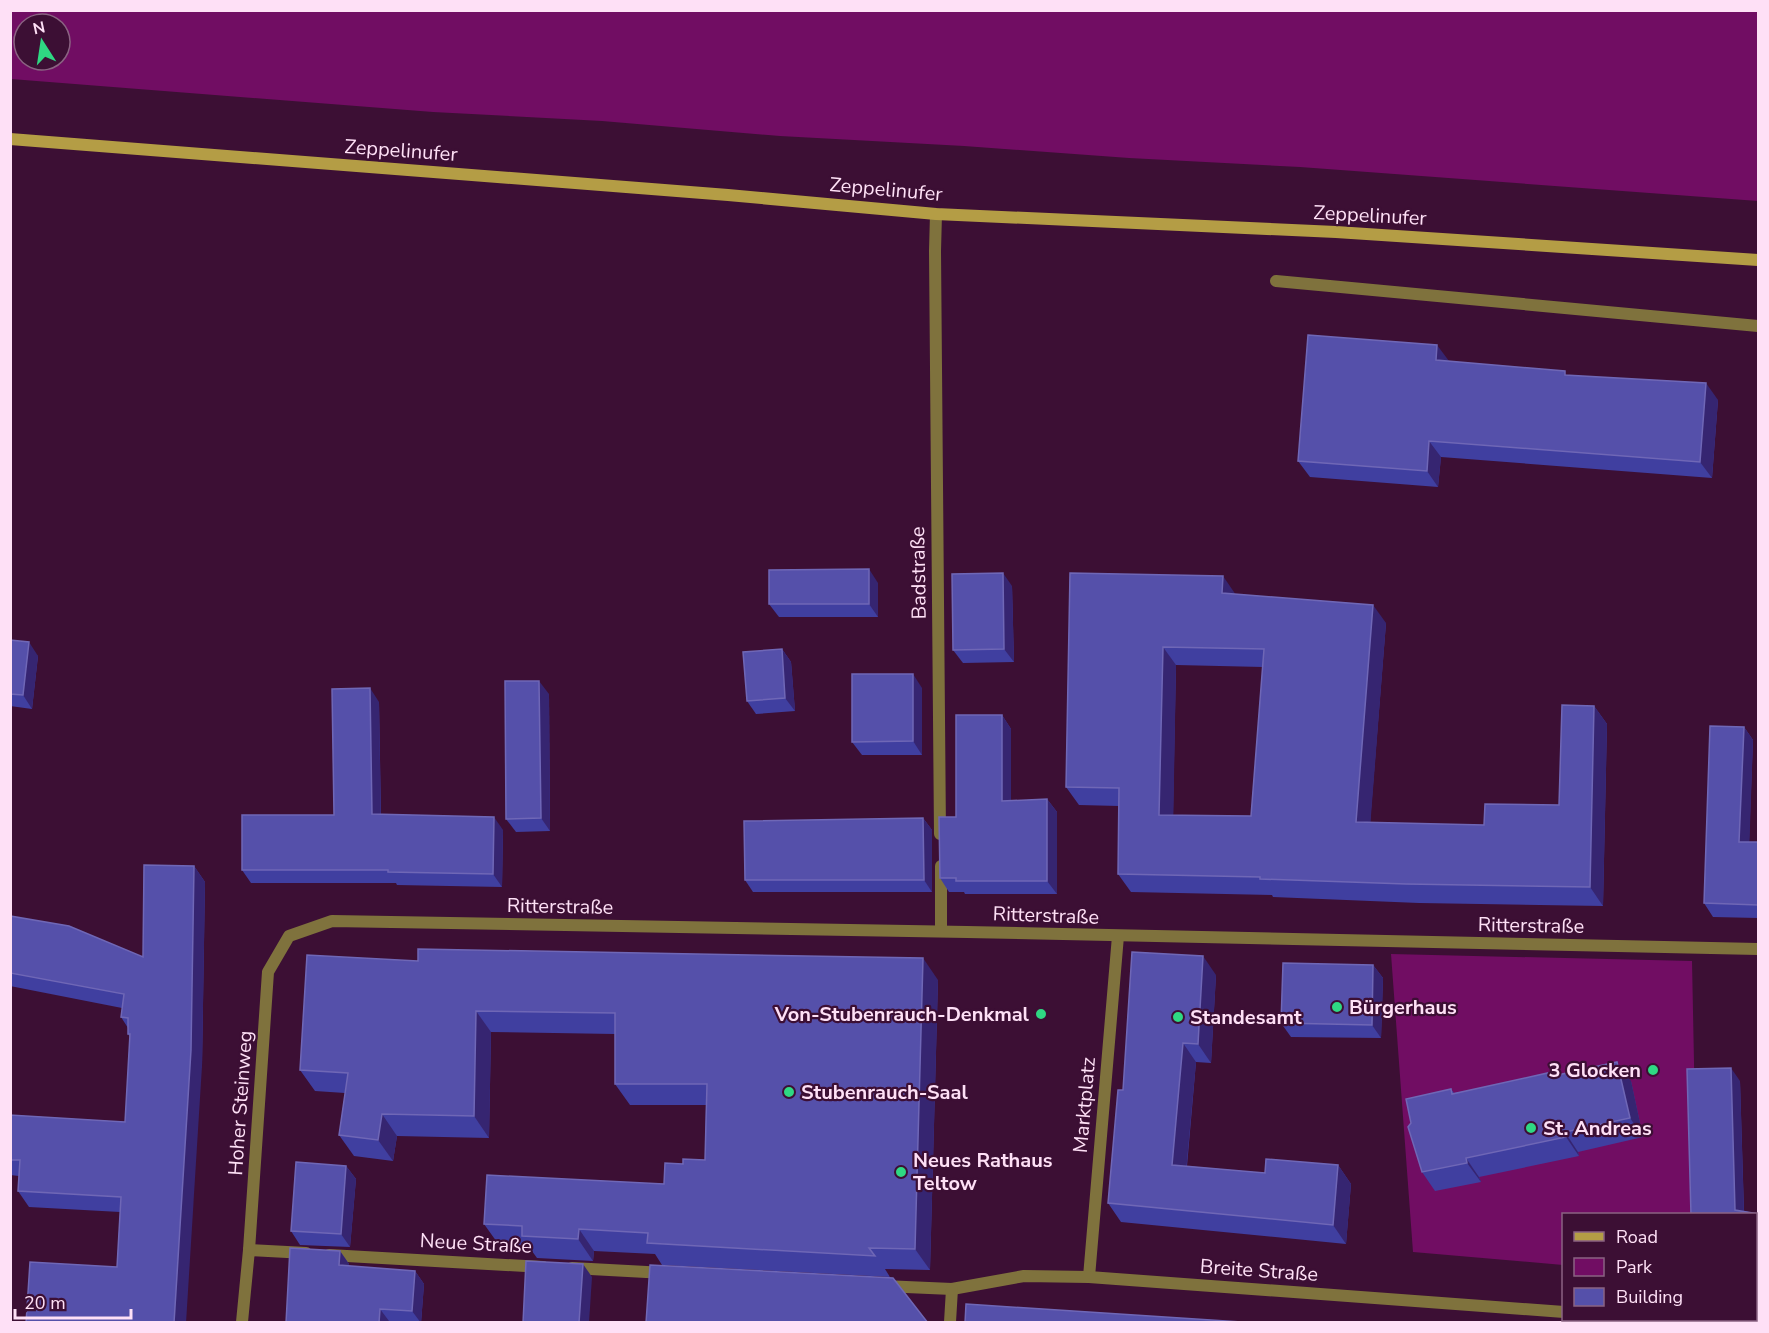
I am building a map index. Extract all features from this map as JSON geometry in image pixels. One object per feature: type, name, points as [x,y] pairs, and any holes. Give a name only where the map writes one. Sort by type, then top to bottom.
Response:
[{"type":"main road","name":"Zeppelinufer","points":[[10,139],[728,195],[936,214],[1336,232],[1758,260]]},
{"type":"street","name":"Badstraße","points":[[936,214],[941,931]]},
{"type":"street","points":[[1276,281],[1758,326]]},
{"type":"street","name":"Ritterstraße","points":[[332,921],[941,931],[1758,949]]},
{"type":"street","name":"Hoher Steinweg","points":[[243,1323],[268,972],[289,936],[332,921]]},
{"type":"street","name":"Marktplatz","points":[[1089,1277],[1119,936]]},
{"type":"street","name":"Neue Straße","points":[[249,1250],[679,1274]]},
{"type":"street","name":"Breite Straße","points":[[952,1289],[1024,1276],[1089,1277],[1562,1312]]},
{"type":"street","points":[[868,1285],[952,1289],[950,1323]]},
{"type":"street","points":[[1670,1321],[1697,1323]]},
{"type":"green space","points":[[10,11],[1758,11],[1758,201],[1300,167],[780,136],[602,121],[433,112],[11,79]]},
{"type":"green space","points":[[1391,954],[1692,961],[1697,1213],[1562,1213],[1562,1265],[1413,1252]]},
{"type":"building","points":[[1308,335],[1437,345],[1436,360],[1565,371],[1565,375],[1706,383],[1700,462],[1429,441],[1427,471],[1298,461]]},
{"type":"building","points":[[869,569],[869,604],[769,604],[769,570]]},
{"type":"building","points":[[1003,573],[1004,649],[953,650],[952,574]]},
{"type":"building","points":[[1070,573],[1223,576],[1222,593],[1373,605],[1356,822],[1484,825],[1485,804],[1559,805],[1562,705],[1594,706],[1590,887],[1406,884],[1260,879],[1260,877],[1118,874],[1119,788],[1066,787]],"holes":[[[1163,647],[1264,649],[1251,816],[1159,815]]]},
{"type":"building","points":[[10,640],[29,642],[23,695],[10,694]]},
{"type":"building","points":[[782,649],[785,698],[747,701],[743,652]]},
{"type":"building","points":[[852,674],[913,674],[913,741],[852,742]]},
{"type":"building","points":[[505,681],[539,681],[541,818],[506,819]]},
{"type":"building","points":[[370,688],[372,814],[494,817],[493,874],[388,872],[388,870],[242,870],[242,815],[334,815],[332,689]]},
{"type":"building","points":[[956,715],[1002,715],[1002,801],[1047,799],[1047,881],[956,881],[956,878],[940,878],[939,817],[956,817]]},
{"type":"building","points":[[1710,726],[1744,727],[1739,842],[1758,842],[1758,905],[1704,903]]},
{"type":"building","points":[[923,818],[924,880],[745,880],[744,821]]},
{"type":"building","points":[[144,865],[194,866],[191,1050],[174,1323],[26,1323],[30,1262],[117,1267],[121,1197],[18,1191],[20,1160],[10,1160],[10,1115],[125,1122],[130,1034],[128,1034],[128,1018],[121,1017],[124,994],[10,973],[10,916],[69,926],[143,957]]},
{"type":"building","points":[[418,949],[923,958],[915,1249],[869,1248],[875,1256],[647,1243],[648,1233],[579,1229],[578,1239],[522,1236],[522,1226],[484,1224],[487,1175],[664,1184],[665,1163],[683,1164],[683,1159],[705,1160],[707,1084],[615,1084],[615,1013],[476,1011],[474,1116],[382,1114],[378,1140],[339,1135],[348,1073],[300,1070],[307,955],[418,961]]},
{"type":"building","points":[[1132,952],[1203,956],[1198,1044],[1183,1043],[1172,1165],[1265,1173],[1266,1159],[1338,1165],[1333,1225],[1108,1203],[1118,1090],[1123,1090]]},
{"type":"building","name":"Bürgerhaus","points":[[1283,963],[1373,965],[1372,1025],[1281,1023]]},
{"type":"building","name":"St. Andreas","points":[[1617,1062],[1630,1118],[1565,1132],[1566,1137],[1466,1158],[1467,1163],[1422,1172],[1408,1127],[1411,1123],[1406,1099],[1451,1089],[1452,1094],[1552,1072],[1553,1076]]},
{"type":"building","points":[[1731,1068],[1735,1210],[1752,1213],[1691,1213],[1687,1069]]},
{"type":"building","points":[[296,1162],[346,1166],[341,1234],[291,1231]]},
{"type":"building","points":[[1757,1214],[1758,1214],[1757,1274]]},
{"type":"building","points":[[290,1248],[340,1251],[339,1265],[415,1271],[412,1311],[380,1309],[379,1323],[286,1323]]},
{"type":"building","points":[[526,1261],[583,1264],[579,1323],[523,1323]]},
{"type":"building","points":[[650,1265],[893,1278],[928,1323],[646,1323]]},
{"type":"building","points":[[966,1304],[1257,1323],[965,1323]]},
{"type":"place","name":"Bürgerhaus","points":[[1337,1007]]},
{"type":"place","name":"Von-Stubenrauch-Denkmal","points":[[1041,1014]]},
{"type":"place","name":"Standesamt","points":[[1178,1017]]},
{"type":"place","name":"3 Glocken","points":[[1653,1070]]},
{"type":"place","name":"Stubenrauch-Saal","points":[[789,1092]]},
{"type":"place","name":"St. Andreas","points":[[1531,1128]]},
{"type":"place","name":"Neues Rathaus Teltow","points":[[901,1172]]}]
